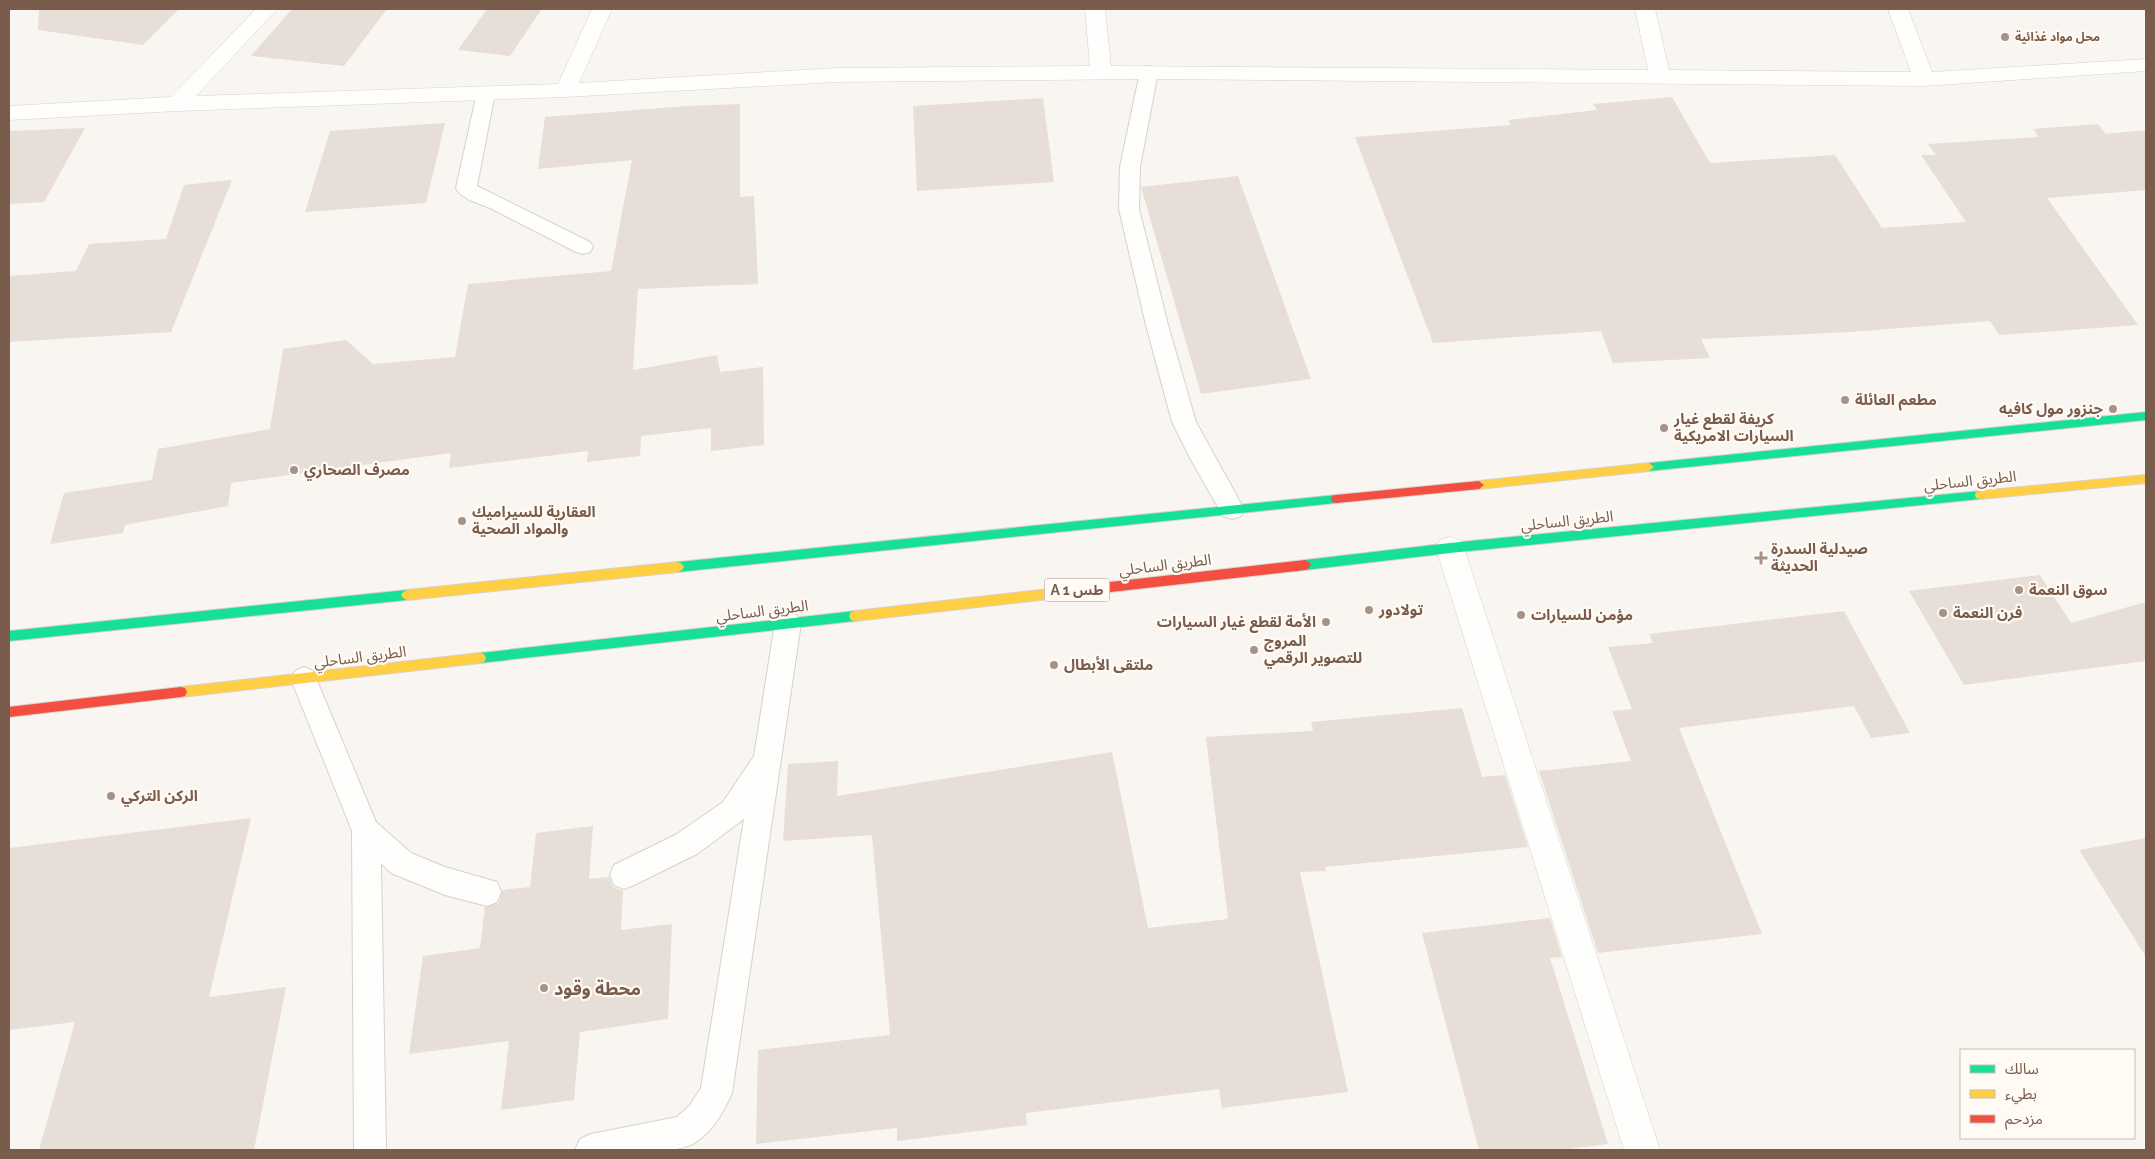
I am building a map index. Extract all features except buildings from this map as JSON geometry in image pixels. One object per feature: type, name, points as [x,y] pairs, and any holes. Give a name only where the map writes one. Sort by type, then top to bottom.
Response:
[{"type":"highway","points":[[9,636],[2146,416]]},
{"type":"highway","name":"الطريق الساحلي","points":[[9,712],[1450,548],[2146,479]]},
{"type":"street","points":[[178,104],[267,9]]},
{"type":"street","points":[[565,90],[602,9]]},
{"type":"street","points":[[1095,9],[1101,72]]},
{"type":"street","points":[[1645,9],[1660,76]]},
{"type":"street","points":[[1898,9],[1924,78]]},
{"type":"street","points":[[9,113],[178,104],[565,90],[837,75],[1149,72],[1924,78],[2146,65]]},
{"type":"street","points":[[1450,548],[1642,1150]]},
{"type":"lane","points":[[1149,72],[1130,167],[1128,189],[1130,209],[1157,325],[1184,422],[1198,451],[1232,509]]},
{"type":"lane","points":[[486,93],[466,188],[476,196],[497,203],[583,247]]},
{"type":"lane","points":[[591,1150],[684,1130],[700,1116],[716,1093],[788,624]]},
{"type":"lane","points":[[304,679],[366,831],[370,1150]]},
{"type":"lane","points":[[624,875],[687,844],[732,811],[768,758]]},
{"type":"lane","points":[[366,831],[401,863],[445,881],[487,892]]},
{"type":"traffic: fast","points":[[1649,467],[2146,416]]},
{"type":"traffic: fast","points":[[1305,565],[1450,548],[1980,495]]},
{"type":"traffic: fast","points":[[678,567],[1336,499]]},
{"type":"traffic: fast","points":[[9,636],[407,595]]},
{"type":"traffic: fast","points":[[480,658],[855,616]]},
{"type":"traffic: slow","points":[[1479,485],[1649,467]]},
{"type":"traffic: slow","points":[[1980,495],[2146,479]]},
{"type":"traffic: slow","points":[[407,595],[678,567]]},
{"type":"traffic: slow","points":[[855,616],[1075,591]]},
{"type":"traffic: slow","points":[[181,692],[480,658]]},
{"type":"traffic: jam","points":[[1336,499],[1479,485]]},
{"type":"traffic: jam","points":[[1075,591],[1305,565]]},
{"type":"traffic: jam","points":[[9,712],[181,692]]},
{"type":"place","name":"محل مواد غذائية","points":[[2005,37]]},
{"type":"place","name":"مطعم العائلة","points":[[1845,400]]},
{"type":"place","name":"جنزور مول كافيه","points":[[2113,409]]},
{"type":"place","name":"كريفة لقطع غيار السيارات الامريكية","points":[[1664,428]]},
{"type":"place","name":"مصرف الصحاري","points":[[294,470]]},
{"type":"place","name":"العقارية للسيراميك والمواد الصحية","points":[[462,521]]},
{"type":"place","name":"صيدلية السدرة الحديثة","points":[[1761,558]]},
{"type":"place","name":"سوق النعمة","points":[[2019,590]]},
{"type":"place","name":"تولادور","points":[[1369,610]]},
{"type":"place","name":"فرن النعمة","points":[[1943,613]]},
{"type":"place","name":"مؤمن للسيارات","points":[[1521,615]]},
{"type":"place","name":"الأمة لقطع غيار السيارات","points":[[1326,622]]},
{"type":"place","name":"المروج للتصوير الرقمي","points":[[1254,650]]},
{"type":"place","name":"ملتقى الأبطال","points":[[1054,665]]},
{"type":"place","name":"الركن التركي","points":[[111,796]]},
{"type":"place","name":"محطة وقود","points":[[544,988]]}]
